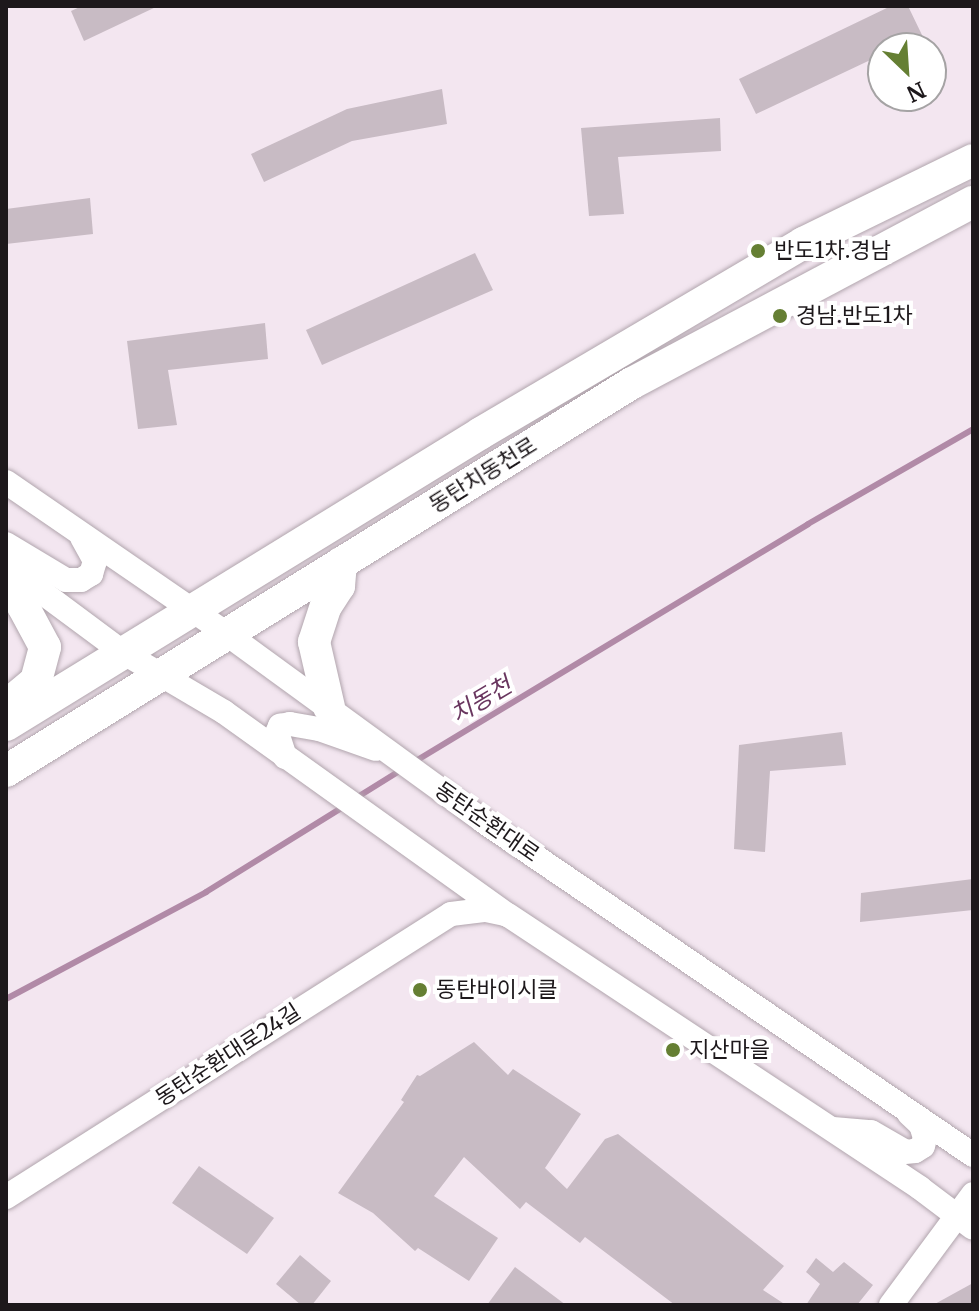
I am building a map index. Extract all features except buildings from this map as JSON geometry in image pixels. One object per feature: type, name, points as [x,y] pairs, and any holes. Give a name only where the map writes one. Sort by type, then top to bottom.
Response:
[{"type":"main road","name":"동탄치동천로","points":[[6,725],[481,433],[803,243],[973,160]]},
{"type":"main road","name":"동탄치동천로","points":[[6,771],[632,383],[973,202]]},
{"type":"main road","points":[[6,706],[36,681],[45,647],[23,606],[8,560]]},
{"type":"main road","points":[[329,707],[314,642],[326,606],[339,586],[341,563]]},
{"type":"street","name":"동탄순환대로","points":[[6,482],[227,634],[483,821],[973,1155]]},
{"type":"street","points":[[8,560],[66,580],[81,580],[91,574],[95,561],[78,532]]},
{"type":"street","points":[[8,560],[124,653],[224,712],[508,915],[830,1128],[965,1222]]},
{"type":"street","points":[[277,750],[280,726],[290,724],[319,729],[351,743],[390,752]]},
{"type":"street","points":[[430,861],[451,914],[486,910],[508,915]]},
{"type":"street","name":"동탄순환대로24길","points":[[6,1197],[451,914]]},
{"type":"street","points":[[830,1128],[871,1132],[905,1152],[915,1151],[923,1146],[925,1138],[921,1125],[893,1099]]},
{"type":"street","points":[[891,1305],[965,1222],[973,1194]]},
{"type":"waterway","name":"치동천","points":[[414,762],[808,524],[973,429]]},
{"type":"waterway","name":"치동천","points":[[356,798],[401,770]]},
{"type":"waterway","name":"치동천","points":[[6,999],[206,892],[343,807]]},
{"type":"place","name":"반도1차.경남","points":[[758,251]]},
{"type":"place","name":"경남.반도1차","points":[[780,316]]},
{"type":"place","name":"동탄바이시클","points":[[420,990]]},
{"type":"place","name":"지산마을","points":[[673,1050]]}]
